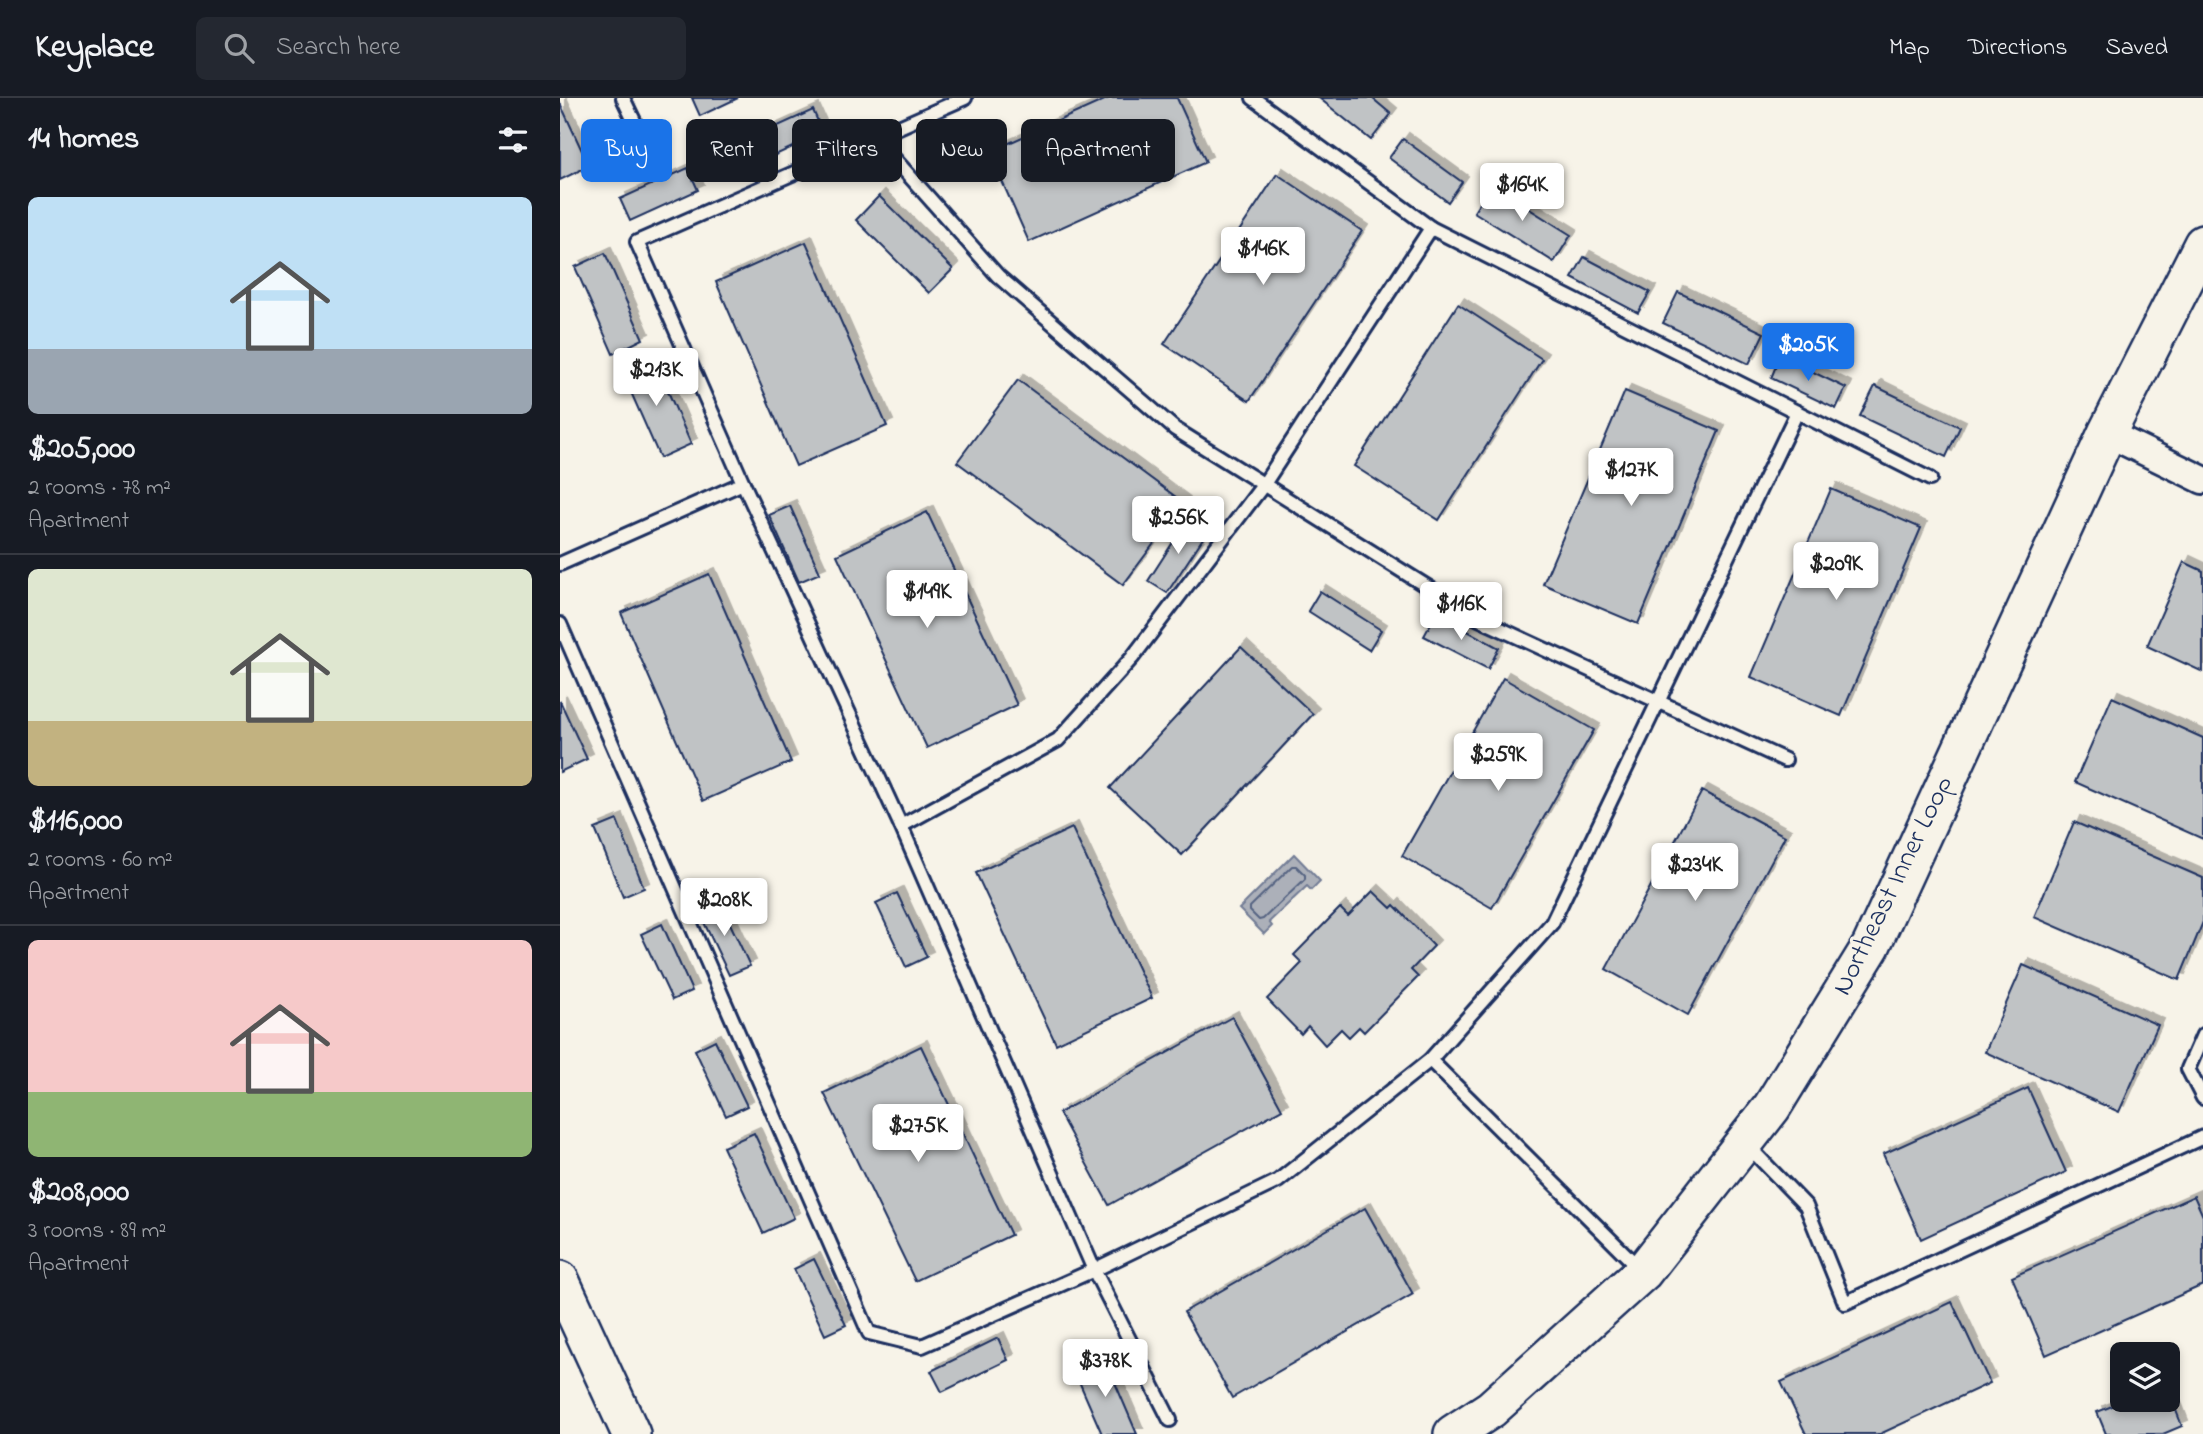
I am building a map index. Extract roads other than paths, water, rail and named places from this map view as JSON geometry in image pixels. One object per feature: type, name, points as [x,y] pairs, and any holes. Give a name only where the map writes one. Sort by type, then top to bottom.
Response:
[{"type":"main road","name":"Northeast Inner Loop","points":[[1452,1434],[1491,1409],[1643,1272],[1772,1107],[1871,946],[2107,433],[2203,244]]},
{"type":"main road","points":[[560,1280],[631,1434]]},
{"type":"street","points":[[2107,433],[2203,480]]},
{"type":"lane","points":[[623,98],[633,119]]},
{"type":"lane","points":[[902,125],[965,98]]},
{"type":"lane","points":[[1253,98],[1431,228],[1930,479]]},
{"type":"lane","points":[[902,168],[998,276],[1175,429],[1479,619],[1785,760]]},
{"type":"lane","points":[[792,174],[637,242],[743,483],[901,826],[1094,1270],[1170,1420]]},
{"type":"lane","points":[[901,826],[1058,740],[1132,658],[1264,484],[1431,228]]},
{"type":"lane","points":[[560,624],[870,1333],[922,1346],[1094,1270],[1278,1181],[1430,1060],[1552,923],[1797,412]]},
{"type":"lane","points":[[560,564],[743,483]]},
{"type":"lane","points":[[2203,1035],[2188,1069],[2203,1098]]},
{"type":"lane","points":[[1430,1060],[1643,1272]]},
{"type":"lane","points":[[1744,1142],[1806,1206],[1845,1303],[2203,1137]]},
{"type":"water","points":[[1294,854],[1320,881],[1311,890],[1307,886],[1269,922],[1272,926],[1264,934],[1239,909]]}]
